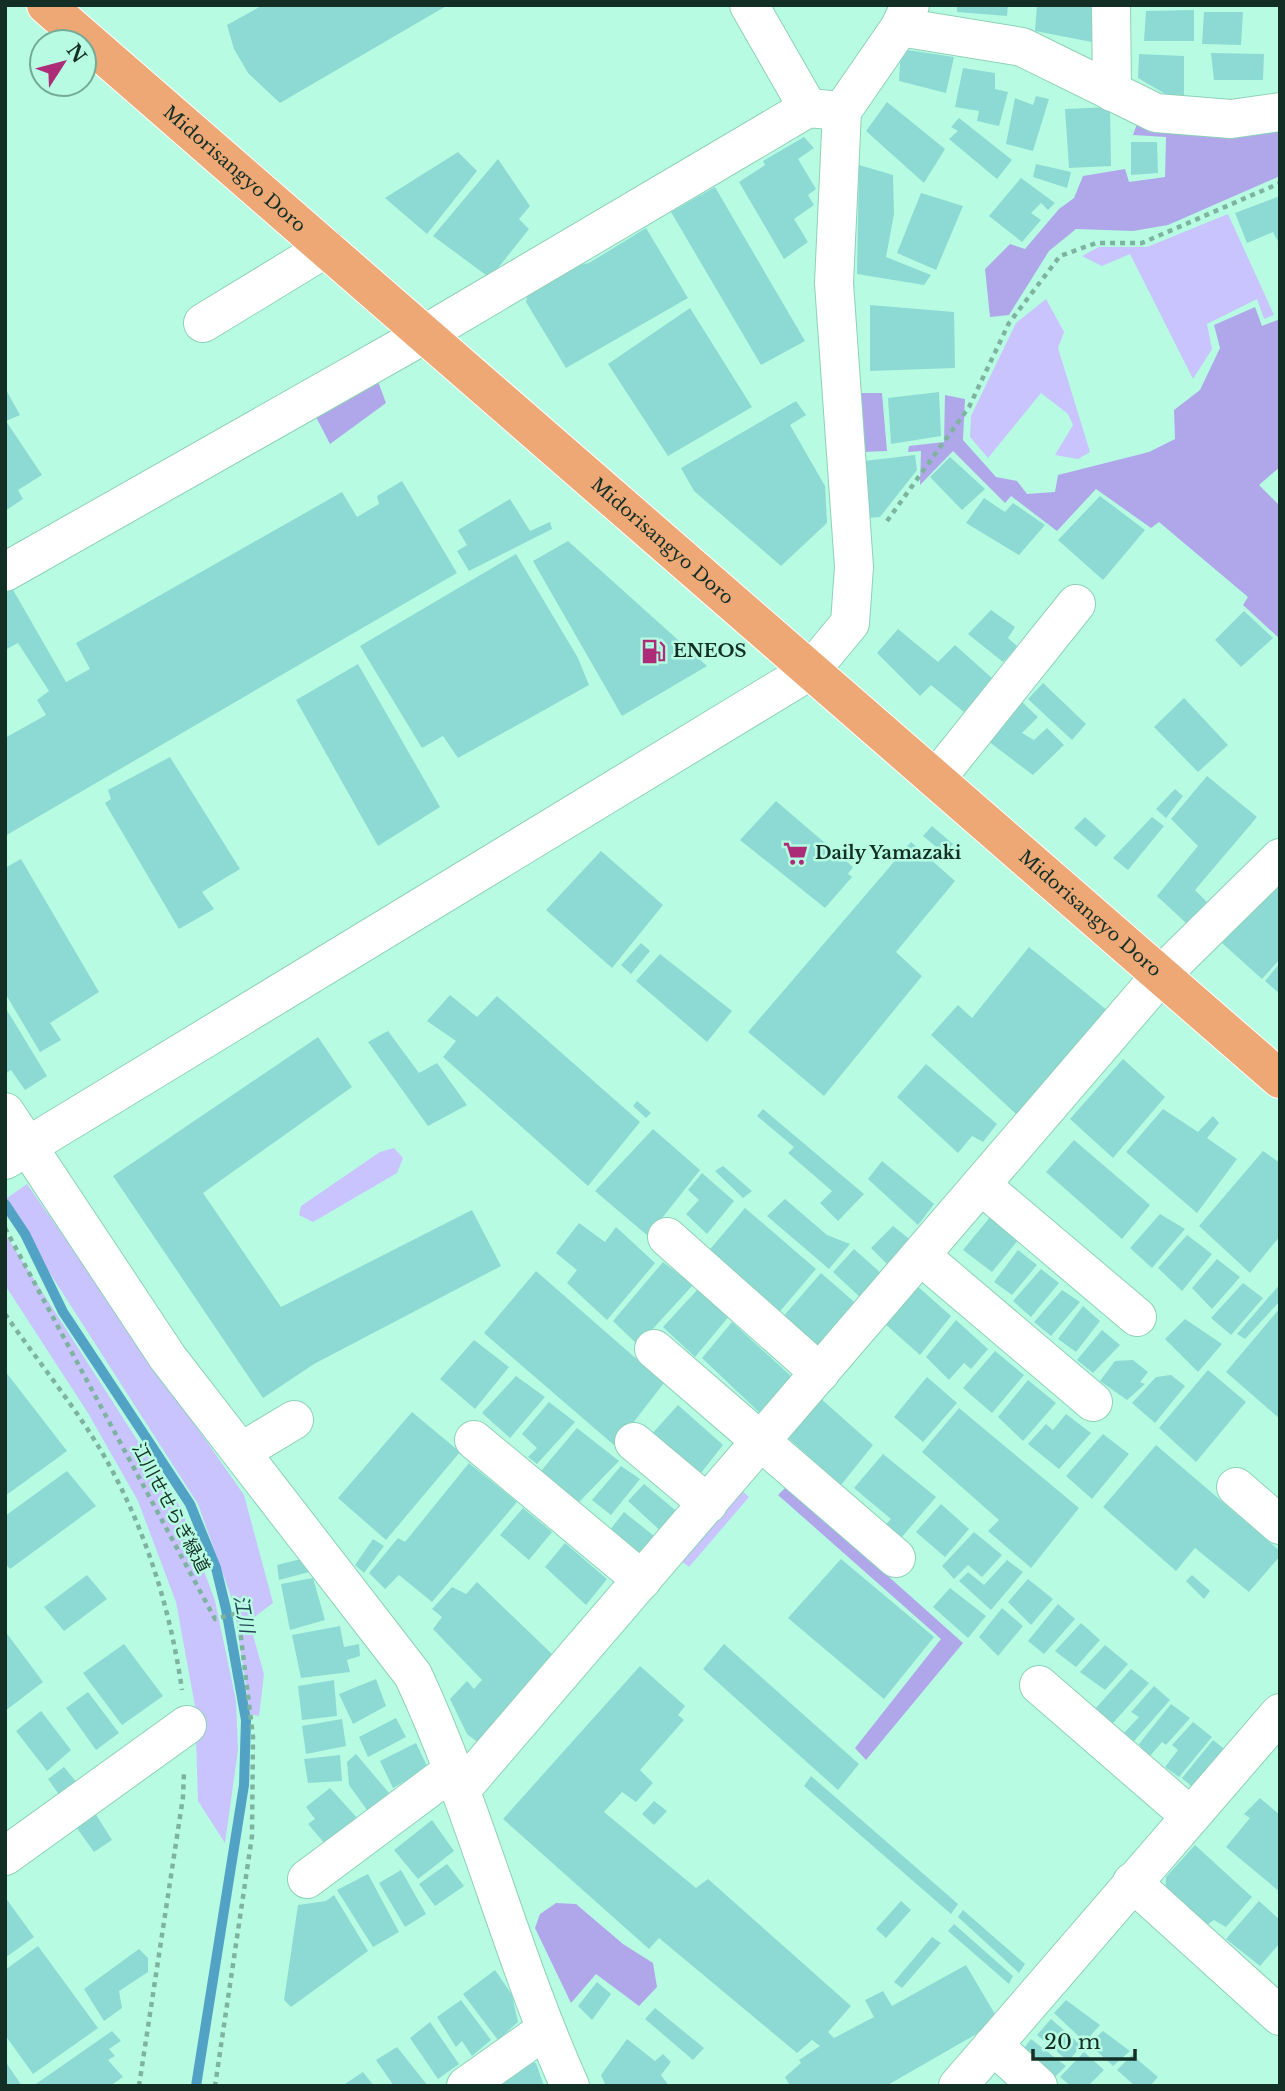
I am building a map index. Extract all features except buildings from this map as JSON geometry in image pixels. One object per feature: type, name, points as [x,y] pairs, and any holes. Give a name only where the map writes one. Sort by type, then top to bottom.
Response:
[{"type":"main road","name":"Midorisangyo Doro","points":[[46,5],[1280,1079]]},
{"type":"street","points":[[14,1155],[811,670],[850,623],[854,567],[825,110],[749,5]]},
{"type":"street","points":[[1111,5],[1112,92]]},
{"type":"street","points":[[5,572],[825,110],[905,16],[1022,47],[1156,113],[1231,118],[1280,112]]},
{"type":"street","points":[[203,323],[326,248]]},
{"type":"street","points":[[936,779],[1076,604]]},
{"type":"street","points":[[307,1879],[456,1781],[642,1580],[1161,975],[1280,858]]},
{"type":"street","points":[[5,1112],[14,1155],[413,1675],[456,1781],[545,2030],[570,2086]]},
{"type":"street","points":[[981,1185],[1129,1300]]},
{"type":"street","points":[[667,1237],[820,1373]]},
{"type":"street","points":[[921,1255],[1093,1402]]},
{"type":"street","points":[[654,1349],[896,1559]]},
{"type":"street","points":[[240,1452],[294,1420]]},
{"type":"street","points":[[474,1440],[642,1580]]},
{"type":"street","points":[[634,1442],[708,1504]]},
{"type":"street","points":[[1236,1487],[1280,1525]]},
{"type":"street","points":[[1039,1685],[1189,1815]]},
{"type":"street","points":[[958,2086],[1189,1815],[1280,1713]]},
{"type":"street","points":[[5,1856],[187,1725]]},
{"type":"street","points":[[1132,1882],[1280,2016]]},
{"type":"street","points":[[466,2086],[545,2030]]},
{"type":"street","points":[[993,2045],[1038,2086]]},
{"type":"path","points":[[854,567],[969,407],[1009,323],[1060,256],[1096,243],[1142,243],[1280,183]]},
{"type":"path","name":"江川せせらぎ緑道","points":[[5,1228],[215,1619],[239,1613],[253,1737],[252,1836],[215,2086]]},
{"type":"path","points":[[5,1314],[102,1453],[139,1526],[162,1591],[176,1652],[187,1725],[183,1797],[139,2086]]},
{"type":"shaded area","points":[[1139,118],[1280,119],[1280,176],[1168,225],[1133,231],[1076,229],[1049,251],[1009,315],[990,317],[985,269],[1010,244],[1025,249],[1059,209],[1074,198],[1083,176],[1125,169],[1129,182],[1165,177],[1166,137],[1133,135]]},
{"type":"shaded area","points":[[1228,214],[1274,315],[1264,319],[1257,299],[1207,324],[1212,349],[1193,379],[1130,254],[1102,266],[1082,256],[1099,247],[1147,247]]},
{"type":"shaded area","points":[[1046,299],[1064,332],[1058,348],[1090,452],[1078,459],[1055,455],[1073,425],[1068,414],[1041,393],[988,458],[970,437],[971,416],[1016,323]]},
{"type":"shaded area","points":[[1255,307],[1262,326],[1280,319],[1280,467],[1259,485],[1280,506],[1280,639],[1243,605],[1248,597],[1159,522],[1151,528],[1096,489],[1057,531],[1011,496],[1005,503],[953,451],[920,485],[921,451],[908,452],[909,446],[944,442],[945,395],[965,399],[963,440],[996,477],[1017,481],[1027,494],[1055,492],[1058,475],[1149,452],[1175,439],[1174,410],[1200,390],[1220,348],[1214,325]]},
{"type":"shaded area","points":[[376,376],[386,403],[330,444],[314,413]]},
{"type":"shaded area","points":[[860,393],[882,393],[887,451],[864,452]]},
{"type":"shaded area","points":[[394,1148],[403,1158],[397,1173],[313,1222],[299,1215],[301,1206],[380,1152]]},
{"type":"shaded area","points":[[27,1184],[244,1495],[273,1603],[249,1621],[264,1674],[259,1716],[250,1714],[234,1605],[198,1504],[35,1250],[7,1198]]},
{"type":"shaded area","points":[[5,1234],[182,1510],[215,1601],[236,1701],[238,1750],[225,1843],[198,1801],[195,1706],[176,1602],[138,1501],[88,1413],[5,1285]]},
{"type":"shaded area","points":[[787,1486],[963,1643],[866,1760],[855,1748],[941,1639],[778,1495]]},
{"type":"shaded area","points":[[740,1489],[749,1497],[689,1567],[680,1560]]},
{"type":"shaded area","points":[[556,1903],[576,1904],[623,1944],[653,1963],[657,1987],[639,2006],[596,1974],[571,2003],[535,1928],[540,1914]]},
{"type":"waterway","name":"江川","points":[[5,1204],[25,1234],[63,1312],[190,1504],[216,1568],[226,1609],[246,1720],[244,1785],[196,2086]]},
{"type":"place","name":"ENEOS","points":[[653,651]]},
{"type":"place","name":"Daily Yamazaki","points":[[795,853]]}]
